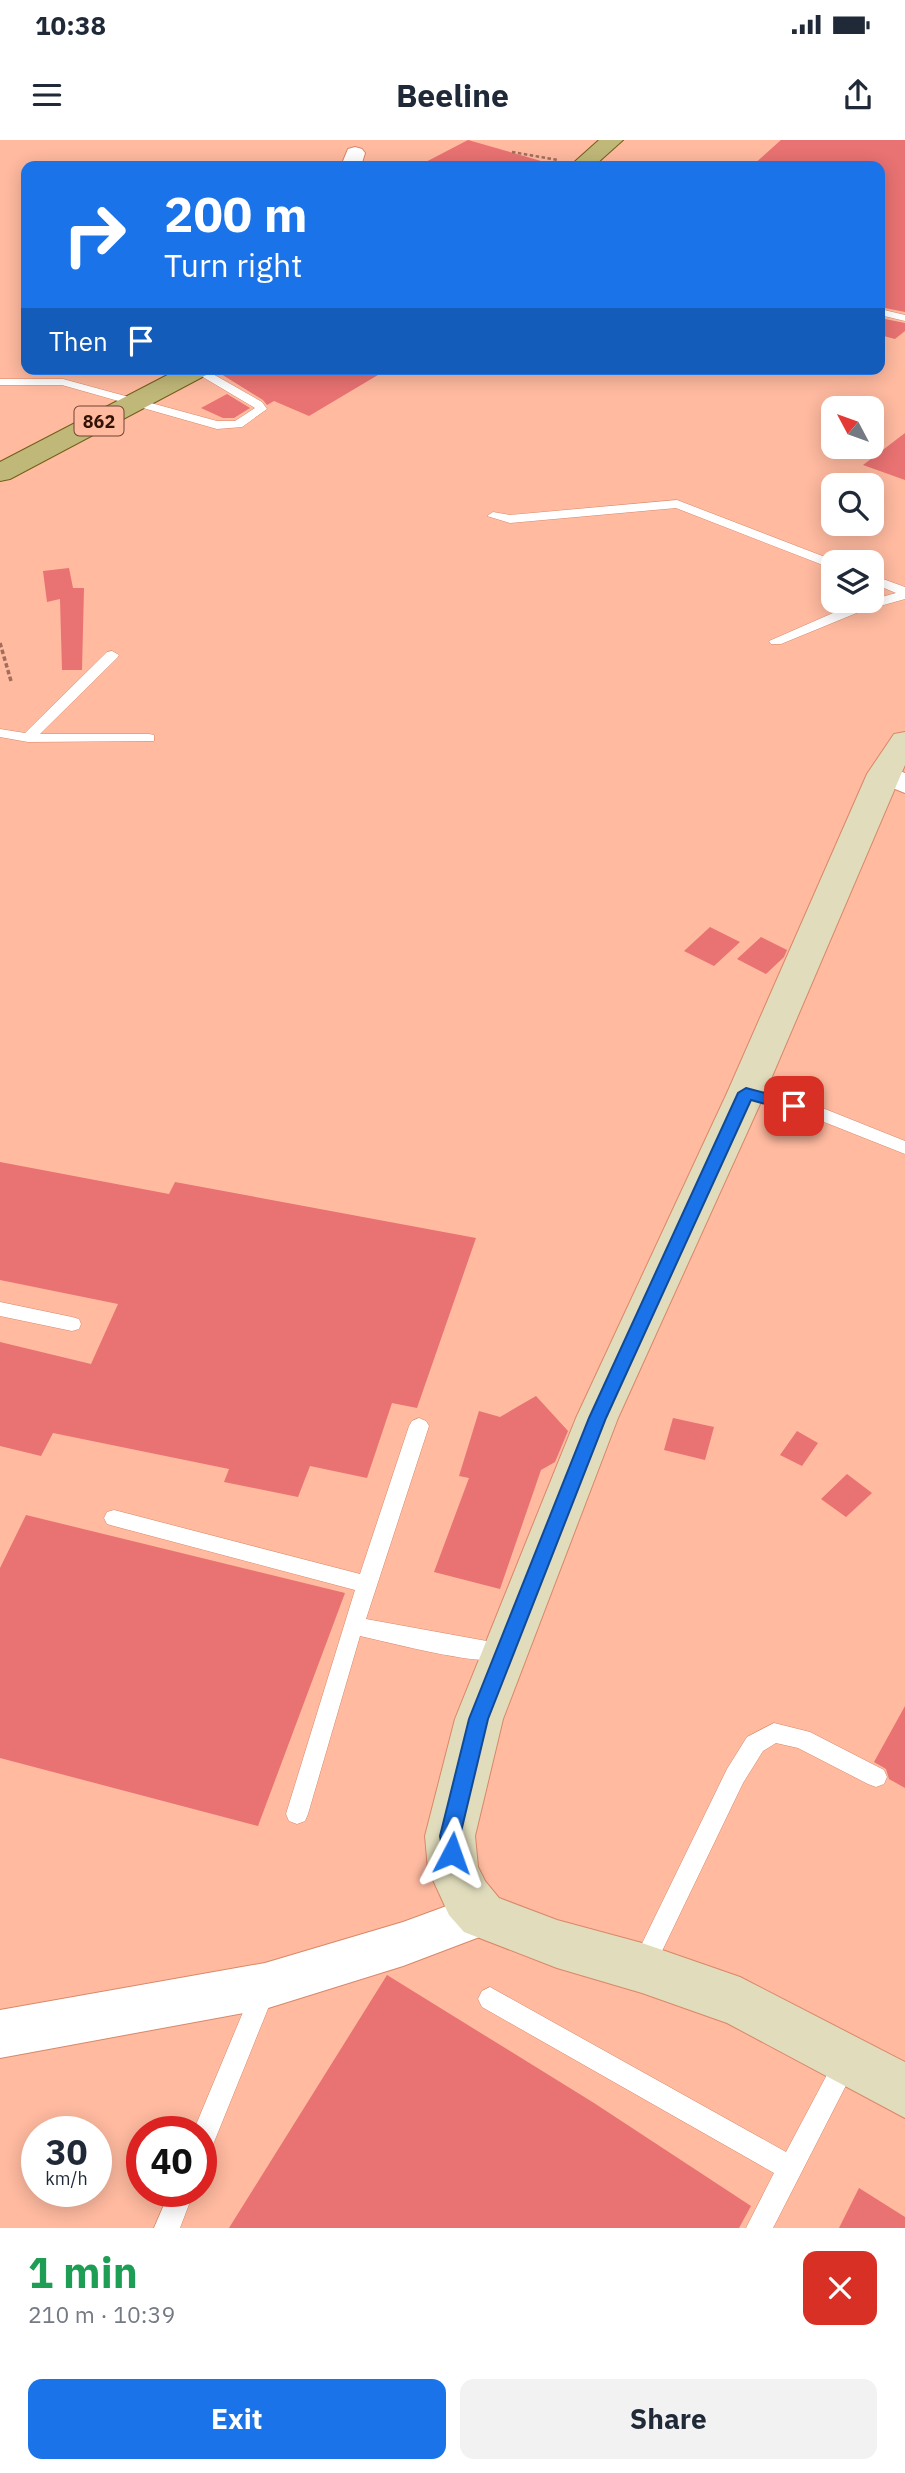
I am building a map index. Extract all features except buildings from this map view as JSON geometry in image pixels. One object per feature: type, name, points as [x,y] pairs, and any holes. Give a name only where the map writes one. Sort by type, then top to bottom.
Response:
[{"type":"main road","points":[[587,161],[612,140]]},
{"type":"main road","name":"862","points":[[0,473],[188,375]]},
{"type":"street","points":[[898,767],[597,1418],[479,1719],[450,1836],[453,1869],[467,1898],[482,1915],[558,1944],[642,1968],[740,2002],[905,2091]]},
{"type":"street","points":[[0,2034],[265,1986],[403,1944],[482,1915]]},
{"type":"lane","points":[[885,313],[905,318]]},
{"type":"lane","points":[[0,382],[63,382],[228,426],[238,424],[261,409],[258,404],[207,375]]},
{"type":"lane","points":[[493,516],[519,518],[677,504],[821,559]]},
{"type":"lane","points":[[884,584],[905,593]]},
{"type":"lane","points":[[776,641],[843,613],[905,593]]},
{"type":"lane","points":[[28,737],[112,655]]},
{"type":"lane","points":[[0,733],[28,737],[149,738]]},
{"type":"lane","points":[[746,1093],[819,1113],[905,1148]]},
{"type":"lane","points":[[0,1310],[72,1324]]},
{"type":"lane","points":[[297,1814],[419,1426]]},
{"type":"lane","points":[[114,1518],[368,1585]]},
{"type":"lane","points":[[354,1626],[472,1649],[506,1652]]},
{"type":"lane","points":[[642,1968],[735,1776],[755,1744],[774,1733],[802,1738],[876,1777]]},
{"type":"lane","points":[[212,2116],[265,1986]]},
{"type":"lane","points":[[489,1999],[790,2168]]},
{"type":"lane","points":[[759,2228],[847,2060]]},
{"type":"lane","points":[[167,2228],[176,2207]]},
{"type":"path","points":[[512,152],[560,161]]},
{"type":"path","points":[[0,643],[11,681]]},
{"type":"route","points":[[452,1853],[450,1836],[479,1719],[597,1418],[746,1093],[794,1106]]}]
